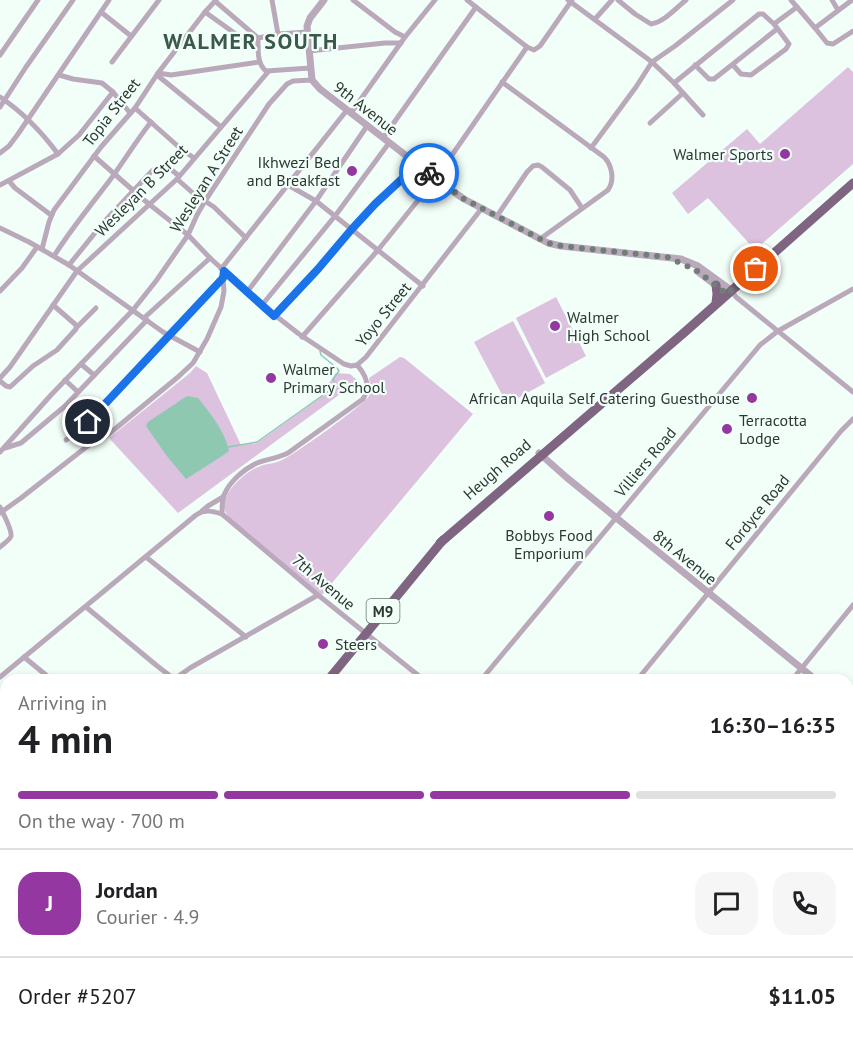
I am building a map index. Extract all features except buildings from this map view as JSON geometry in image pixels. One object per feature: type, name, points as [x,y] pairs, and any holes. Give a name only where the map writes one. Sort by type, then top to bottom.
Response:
[{"type":"main road","name":"Heugh Road","points":[[333,674],[440,543],[716,303],[731,294],[853,183]]},
{"type":"main road","points":[[716,285],[716,303]]},
{"type":"street","points":[[0,55],[38,0]]},
{"type":"street","points":[[0,106],[2,99],[73,0]]},
{"type":"street","points":[[0,153],[9,146],[109,0]]},
{"type":"street","points":[[112,62],[159,0]]},
{"type":"street","points":[[272,0],[279,34]]},
{"type":"street","points":[[312,80],[308,23],[324,0]]},
{"type":"street","points":[[354,0],[395,32],[405,37]]},
{"type":"street","points":[[66,440],[91,419],[170,335],[223,272],[246,238],[349,112],[435,0]]},
{"type":"street","points":[[467,0],[532,50],[537,49],[555,26],[570,1],[652,62],[703,116]]},
{"type":"street","points":[[595,19],[612,0]]},
{"type":"street","points":[[618,0],[645,21],[653,24],[686,0]]},
{"type":"street","points":[[591,148],[652,62],[733,0]]},
{"type":"street","points":[[791,0],[824,41],[831,45],[853,31]]},
{"type":"street","points":[[832,0],[838,10]]},
{"type":"street","points":[[815,28],[852,0]]},
{"type":"street","points":[[215,1],[258,38],[307,32]]},
{"type":"street","name":"Topia Street","points":[[40,248],[51,215],[215,1]]},
{"type":"street","points":[[262,305],[335,216],[476,7]]},
{"type":"street","points":[[695,65],[712,80],[733,65],[797,7]]},
{"type":"street","points":[[101,12],[131,36]]},
{"type":"street","points":[[205,12],[251,46],[258,47]]},
{"type":"street","points":[[674,83],[759,14],[763,14],[776,26],[789,45],[751,75],[741,74],[733,65]]},
{"type":"street","points":[[247,42],[247,37],[253,34]]},
{"type":"street","points":[[258,38],[260,62],[264,70],[268,72],[310,68]]},
{"type":"street","points":[[309,51],[401,43]]},
{"type":"street","points":[[302,337],[378,250],[436,178],[527,47]]},
{"type":"street","points":[[157,74],[171,75],[260,62]]},
{"type":"street","name":"Wesleyan B Street","points":[[0,379],[77,271],[178,178],[268,72]]},
{"type":"street","points":[[157,74],[221,127]]},
{"type":"street","points":[[59,75],[74,80],[102,83],[113,92],[130,113]]},
{"type":"street","name":"9th Avenue","points":[[312,80],[320,90],[464,199],[548,243],[681,259],[698,266],[853,392]]},
{"type":"street","name":"Wesleyan A Street","points":[[2,450],[65,380],[133,310],[188,235],[197,215],[268,104],[287,84],[293,81],[312,80]]},
{"type":"street","points":[[502,82],[608,161],[612,181],[608,190],[540,239]]},
{"type":"street","points":[[0,183],[9,181],[58,154],[79,135],[113,92]]},
{"type":"street","points":[[650,123],[683,93]]},
{"type":"street","points":[[2,99],[28,118],[58,154]]},
{"type":"street","points":[[135,108],[194,158]]},
{"type":"street","points":[[54,256],[151,122]]},
{"type":"street","points":[[247,292],[316,201],[367,126]]},
{"type":"street","name":"Yoyo Street","points":[[94,156],[188,235],[223,272],[274,316],[302,337],[344,364],[351,366],[357,365],[366,357],[482,208]]},
{"type":"street","points":[[274,316],[375,204],[417,165]]},
{"type":"street","points":[[497,216],[527,172],[536,165],[542,167],[566,187],[582,208]]},
{"type":"street","points":[[69,265],[103,223],[147,176],[164,166],[169,167],[194,194],[206,201],[246,238]]},
{"type":"street","points":[[9,181],[51,215]]},
{"type":"street","points":[[288,185],[316,201],[423,286]]},
{"type":"street","points":[[0,228],[69,265],[170,335],[200,352]]},
{"type":"street","points":[[1,288],[40,248]]},
{"type":"street","name":"9th Avenue","points":[[667,257],[696,270],[731,294]]},
{"type":"street","points":[[2,450],[21,442],[57,413],[146,319],[210,258]]},
{"type":"street","points":[[0,547],[11,536],[1,511],[96,440],[104,438],[193,363],[221,307],[225,291],[223,272]]},
{"type":"street","name":"Villiers Road","points":[[486,674],[760,345],[778,331],[853,290]]},
{"type":"street","points":[[53,304],[77,327]]},
{"type":"street","points":[[0,379],[10,387],[33,366],[57,350],[96,308]]},
{"type":"street","points":[[81,363],[94,375]]},
{"type":"street","points":[[4,674],[208,506],[223,497],[243,471],[288,453],[363,399],[368,392],[368,384],[357,365]]},
{"type":"street","points":[[65,380],[78,392]]},
{"type":"street","name":"Fordyce Road","points":[[642,674],[840,431],[853,419]]},
{"type":"street","points":[[83,426],[96,440]]},
{"type":"street","name":"8th Avenue","points":[[540,454],[615,518],[809,674]]},
{"type":"street","points":[[203,512],[211,511],[222,514],[223,497]]},
{"type":"street","name":"7th Avenue","points":[[222,514],[416,674]]},
{"type":"street","points":[[147,557],[246,637]]},
{"type":"street","points":[[181,674],[318,595]]},
{"type":"street","points":[[797,674],[853,605]]},
{"type":"street","points":[[86,608],[168,674]]},
{"type":"street","points":[[24,657],[45,674]]},
{"type":"shaded area","name":"Walmer Sports","points":[[848,67],[853,72],[853,164],[755,250],[708,198],[688,214],[672,193],[747,129],[760,144]]},
{"type":"shaded area","points":[[556,297],[586,356],[546,378],[516,318]]},
{"type":"shaded area","points":[[513,321],[545,383],[507,404],[474,342]]},
{"type":"shaded area","points":[[400,357],[473,414],[322,595],[270,554],[228,516],[224,505],[225,498],[246,474],[291,455],[356,409],[369,396],[369,378]]},
{"type":"shaded area","points":[[196,366],[207,373],[241,445],[257,443],[331,390],[329,383],[336,373],[350,374],[358,381],[178,513],[109,438]]},
{"type":"shaded area","points":[[187,396],[198,398],[221,429],[229,451],[186,479],[146,426],[148,422]]},
{"type":"waterway","points":[[228,447],[257,442],[333,388],[335,384],[333,379],[339,371],[321,355],[320,351]]},
{"type":"way so far","points":[[429,173],[464,199],[548,243],[667,257],[696,270],[727,294],[756,269]]},
{"type":"place","name":"Walmer Sports","points":[[785,154]]},
{"type":"place","name":"Ikhwezi Bed and Breakfast","points":[[352,171]]},
{"type":"place","name":"Walmer High School","points":[[555,326]]},
{"type":"place","name":"Walmer Primary School","points":[[271,378]]},
{"type":"place","name":"African Aquila Self Catering Guesthouse","points":[[752,398]]},
{"type":"place","name":"Terracotta Lodge","points":[[727,429]]},
{"type":"place","name":"Bobbys Food Emporium","points":[[549,516]]},
{"type":"place","name":"Steers","points":[[323,644]]},
{"type":"district","name":"WALMER SOUTH","points":[[251,41]]},
{"type":"route","points":[[88,422],[223,278],[224,271],[274,316],[375,204],[417,165],[429,173]]}]
